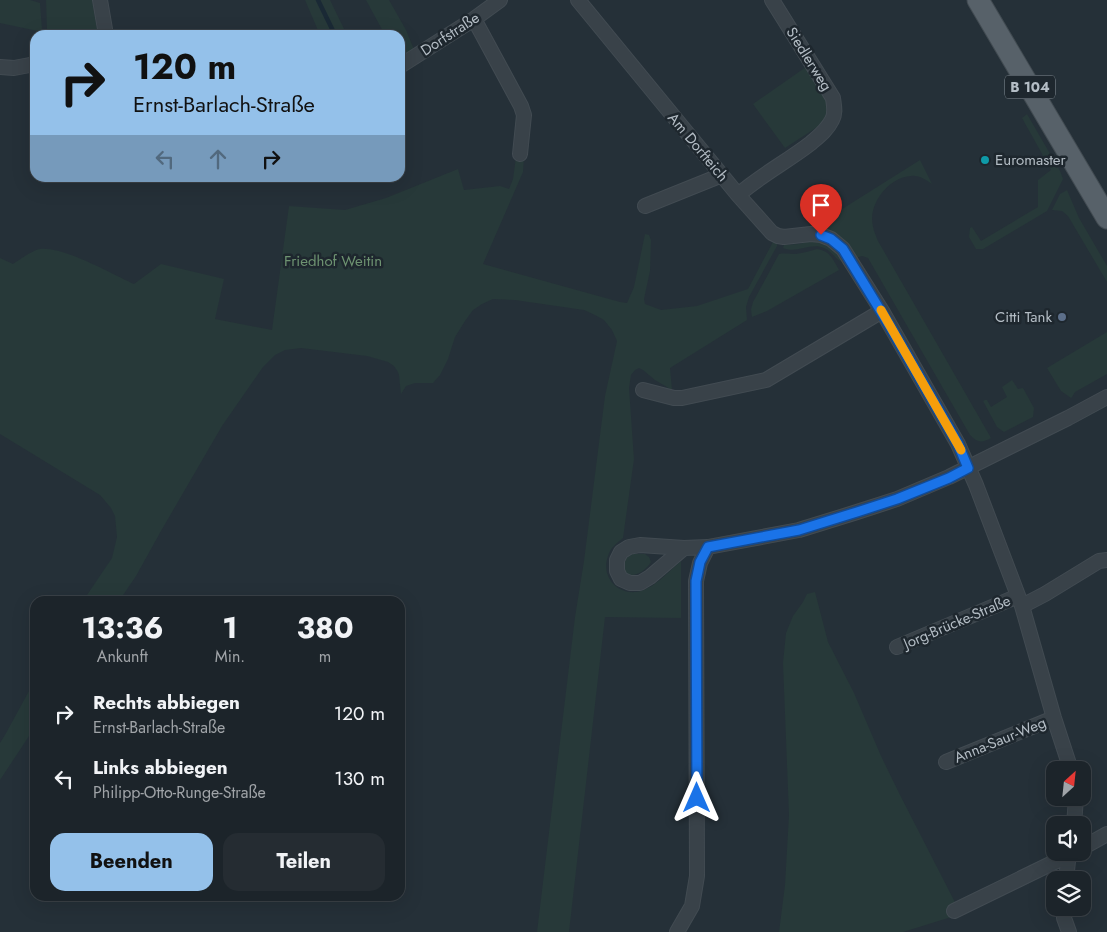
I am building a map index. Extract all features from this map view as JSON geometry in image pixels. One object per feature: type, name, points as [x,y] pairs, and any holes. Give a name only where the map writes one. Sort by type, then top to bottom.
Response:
[{"type":"main road","name":"B 104","points":[[978,0],[1107,218]]},
{"type":"street","points":[[100,0],[105,30]]},
{"type":"street","name":"Dorfstraße","points":[[405,63],[474,19],[500,0]]},
{"type":"street","name":"Am Dorfteich","points":[[578,0],[738,195],[772,232],[778,236],[793,237],[811,234],[831,239],[843,249],[882,311]]},
{"type":"street","name":"Siedlerweg","points":[[738,195],[800,152],[825,131],[833,119],[835,110],[833,98],[772,0]]},
{"type":"street","points":[[474,19],[522,106],[524,115],[520,154]]},
{"type":"street","points":[[0,67],[14,68],[30,65]]},
{"type":"street","points":[[645,206],[722,175]]},
{"type":"street","points":[[643,390],[674,398],[682,398],[766,380],[882,311],[958,444],[968,468],[1020,601],[1068,761]]},
{"type":"street","points":[[684,548],[708,547],[799,530],[897,499],[949,478],[1107,397]]},
{"type":"street","points":[[677,932],[692,906],[697,876],[696,581],[700,562],[708,547]]},
{"type":"street","name":"Jorg-Brücke-Straße","points":[[897,647],[1020,601],[1045,594],[1099,561],[1107,560]]},
{"type":"street","name":"Anna-Saur-Weg","points":[[946,762],[1054,718]]},
{"type":"street","points":[[1091,843],[1107,834]]},
{"type":"street","points":[[954,911],[1057,861]]},
{"type":"street","points":[[1064,916],[1069,932]]},
{"type":"green space","points":[[0,0],[30,0],[40,3],[42,29],[40,30],[0,23]]},
{"type":"green space","points":[[46,0],[92,0],[97,30],[47,30]]},
{"type":"green space","points":[[305,0],[330,0],[345,30],[318,30]]},
{"type":"green space","points":[[366,0],[389,0],[406,30],[415,52],[405,59],[405,30],[382,30]]},
{"type":"green space","points":[[806,67],[829,103],[830,110],[825,122],[785,148],[753,104]]},
{"type":"green space","points":[[1027,114],[1063,179],[1047,211],[983,249],[976,249],[969,237],[970,228],[972,227],[981,241],[1038,207],[1038,180],[1051,170],[1022,118]]},
{"type":"green space","name":"Friedhof Weitin","points":[[516,157],[524,157],[523,172],[483,264],[620,302],[627,303],[634,287],[645,234],[649,235],[651,240],[650,271],[644,299],[645,304],[661,310],[697,306],[748,289],[774,240],[777,243],[749,297],[746,307],[747,320],[670,368],[672,390],[639,368],[631,375],[629,388],[634,459],[623,538],[609,553],[606,570],[616,586],[628,592],[636,592],[642,591],[654,584],[681,561],[681,618],[605,617],[569,932],[537,932],[575,617],[605,396],[617,341],[612,330],[604,320],[584,310],[515,300],[493,299],[473,310],[465,321],[455,337],[448,359],[440,375],[433,383],[415,383],[406,386],[401,394],[398,372],[388,362],[367,356],[301,348],[285,350],[275,355],[263,367],[222,426],[136,576],[122,596],[86,596],[112,558],[117,537],[115,516],[111,508],[100,495],[0,434],[0,258],[13,264],[37,250],[50,249],[74,256],[134,284],[161,264],[224,279],[215,319],[272,330],[289,206],[345,210],[386,198],[458,169],[464,190],[500,186],[509,189],[513,179]]},
{"type":"green space","points":[[920,160],[932,184],[914,176],[904,177],[890,184],[880,196],[873,210],[873,227],[878,241],[991,438],[985,441],[975,440],[970,435],[868,258],[862,256],[856,258],[812,228]]},
{"type":"green space","points":[[1067,190],[1079,218],[1107,266],[1107,282],[1068,216],[1062,211],[1052,210],[1060,194]]},
{"type":"green space","points":[[811,241],[822,242],[830,246],[843,260],[840,261],[824,248],[814,246],[793,250],[783,248],[784,245]]},
{"type":"green space","points":[[817,249],[828,254],[839,270],[767,311],[752,317],[751,309],[753,302],[779,254],[796,254]]},
{"type":"green space","points":[[1107,332],[1107,374],[1075,392],[1071,398],[1061,391],[1047,368]]},
{"type":"green space","points":[[1012,380],[1018,389],[1023,388],[1034,408],[1033,417],[1004,432],[997,427],[983,401],[987,400],[991,407],[1007,397],[1002,387]]},
{"type":"green space","points":[[633,554],[645,554],[651,562],[642,571],[632,575],[625,571],[624,566],[626,558]]},
{"type":"green space","points":[[815,592],[828,642],[854,693],[899,793],[961,914],[903,932],[779,932],[785,885],[789,815],[783,663],[786,633],[793,616],[807,594]]},
{"type":"green space","points":[[30,689],[30,735],[0,780],[0,743]]},
{"type":"waterway","points":[[318,0],[333,30]]},
{"type":"slow traffic","points":[[881,310],[961,450]]},
{"type":"place","name":"Euromaster","points":[[985,160]]},
{"type":"place","name":"Citti Tank","points":[[1062,317]]},
{"type":"route","points":[[697,798],[696,581],[700,562],[708,547],[799,530],[897,499],[949,478],[968,468],[958,444],[882,311],[843,249],[831,239],[821,235]]}]
